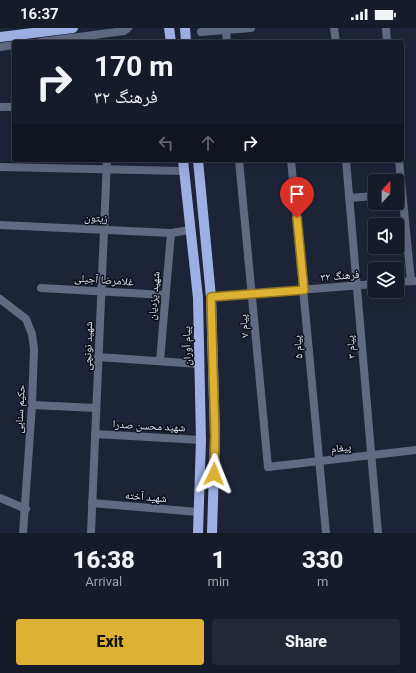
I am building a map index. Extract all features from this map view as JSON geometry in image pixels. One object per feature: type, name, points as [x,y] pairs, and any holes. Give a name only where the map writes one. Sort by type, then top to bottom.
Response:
[{"type":"main road","points":[[0,37],[73,28]]},
{"type":"main road","points":[[168,28],[171,40]]},
{"type":"main road","points":[[185,28],[185,40]]},
{"type":"main road","name":"پیام آوران","points":[[183,162],[198,298],[201,440],[198,533]]},
{"type":"main road","points":[[198,162],[211,297],[215,436],[212,533]]},
{"type":"main road","points":[[200,474],[214,474]]},
{"type":"street","points":[[55,40],[124,31],[128,28]]},
{"type":"street","points":[[201,32],[251,28]]},
{"type":"street","points":[[334,28],[336,40]]},
{"type":"street","points":[[386,28],[387,40]]},
{"type":"street","points":[[226,31],[227,40]]},
{"type":"street","points":[[0,47],[12,45]]},
{"type":"street","points":[[0,107],[12,107]]},
{"type":"street","name":"شهید نونچی","points":[[91,533],[107,162]]},
{"type":"street","name":"پیام ۷","points":[[239,162],[268,466]]},
{"type":"street","name":"پیام ۵","points":[[291,162],[326,533]]},
{"type":"street","name":"پیام ۳","points":[[346,162],[378,533]]},
{"type":"street","points":[[399,162],[399,174]]},
{"type":"street","points":[[0,167],[184,171]]},
{"type":"street","points":[[349,198],[368,197]]},
{"type":"street","points":[[402,210],[413,281]]},
{"type":"street","name":"زیتون","points":[[0,225],[171,233],[190,230]]},
{"type":"street","name":"شهید یزدیان","points":[[160,361],[171,233]]},
{"type":"street","name":"فرهنگ ۳۲","points":[[211,297],[368,285]]},
{"type":"street","name":"غلامرضا آجیلی","points":[[41,288],[101,290],[165,295]]},
{"type":"street","name":"حکیم سنایی","points":[[0,299],[26,319],[32,334],[34,349],[26,509],[23,533]]},
{"type":"street","points":[[98,357],[199,364]]},
{"type":"street","points":[[32,405],[96,408]]},
{"type":"street","name":"شهید محسن صدرا","points":[[95,434],[201,440]]},
{"type":"street","name":"پیغام","points":[[268,466],[416,450]]},
{"type":"street","points":[[0,498],[26,509]]},
{"type":"street","name":"شهید آخته","points":[[92,503],[198,512]]},
{"type":"route","points":[[214,474],[215,436],[211,297],[304,290],[297,218]]}]
